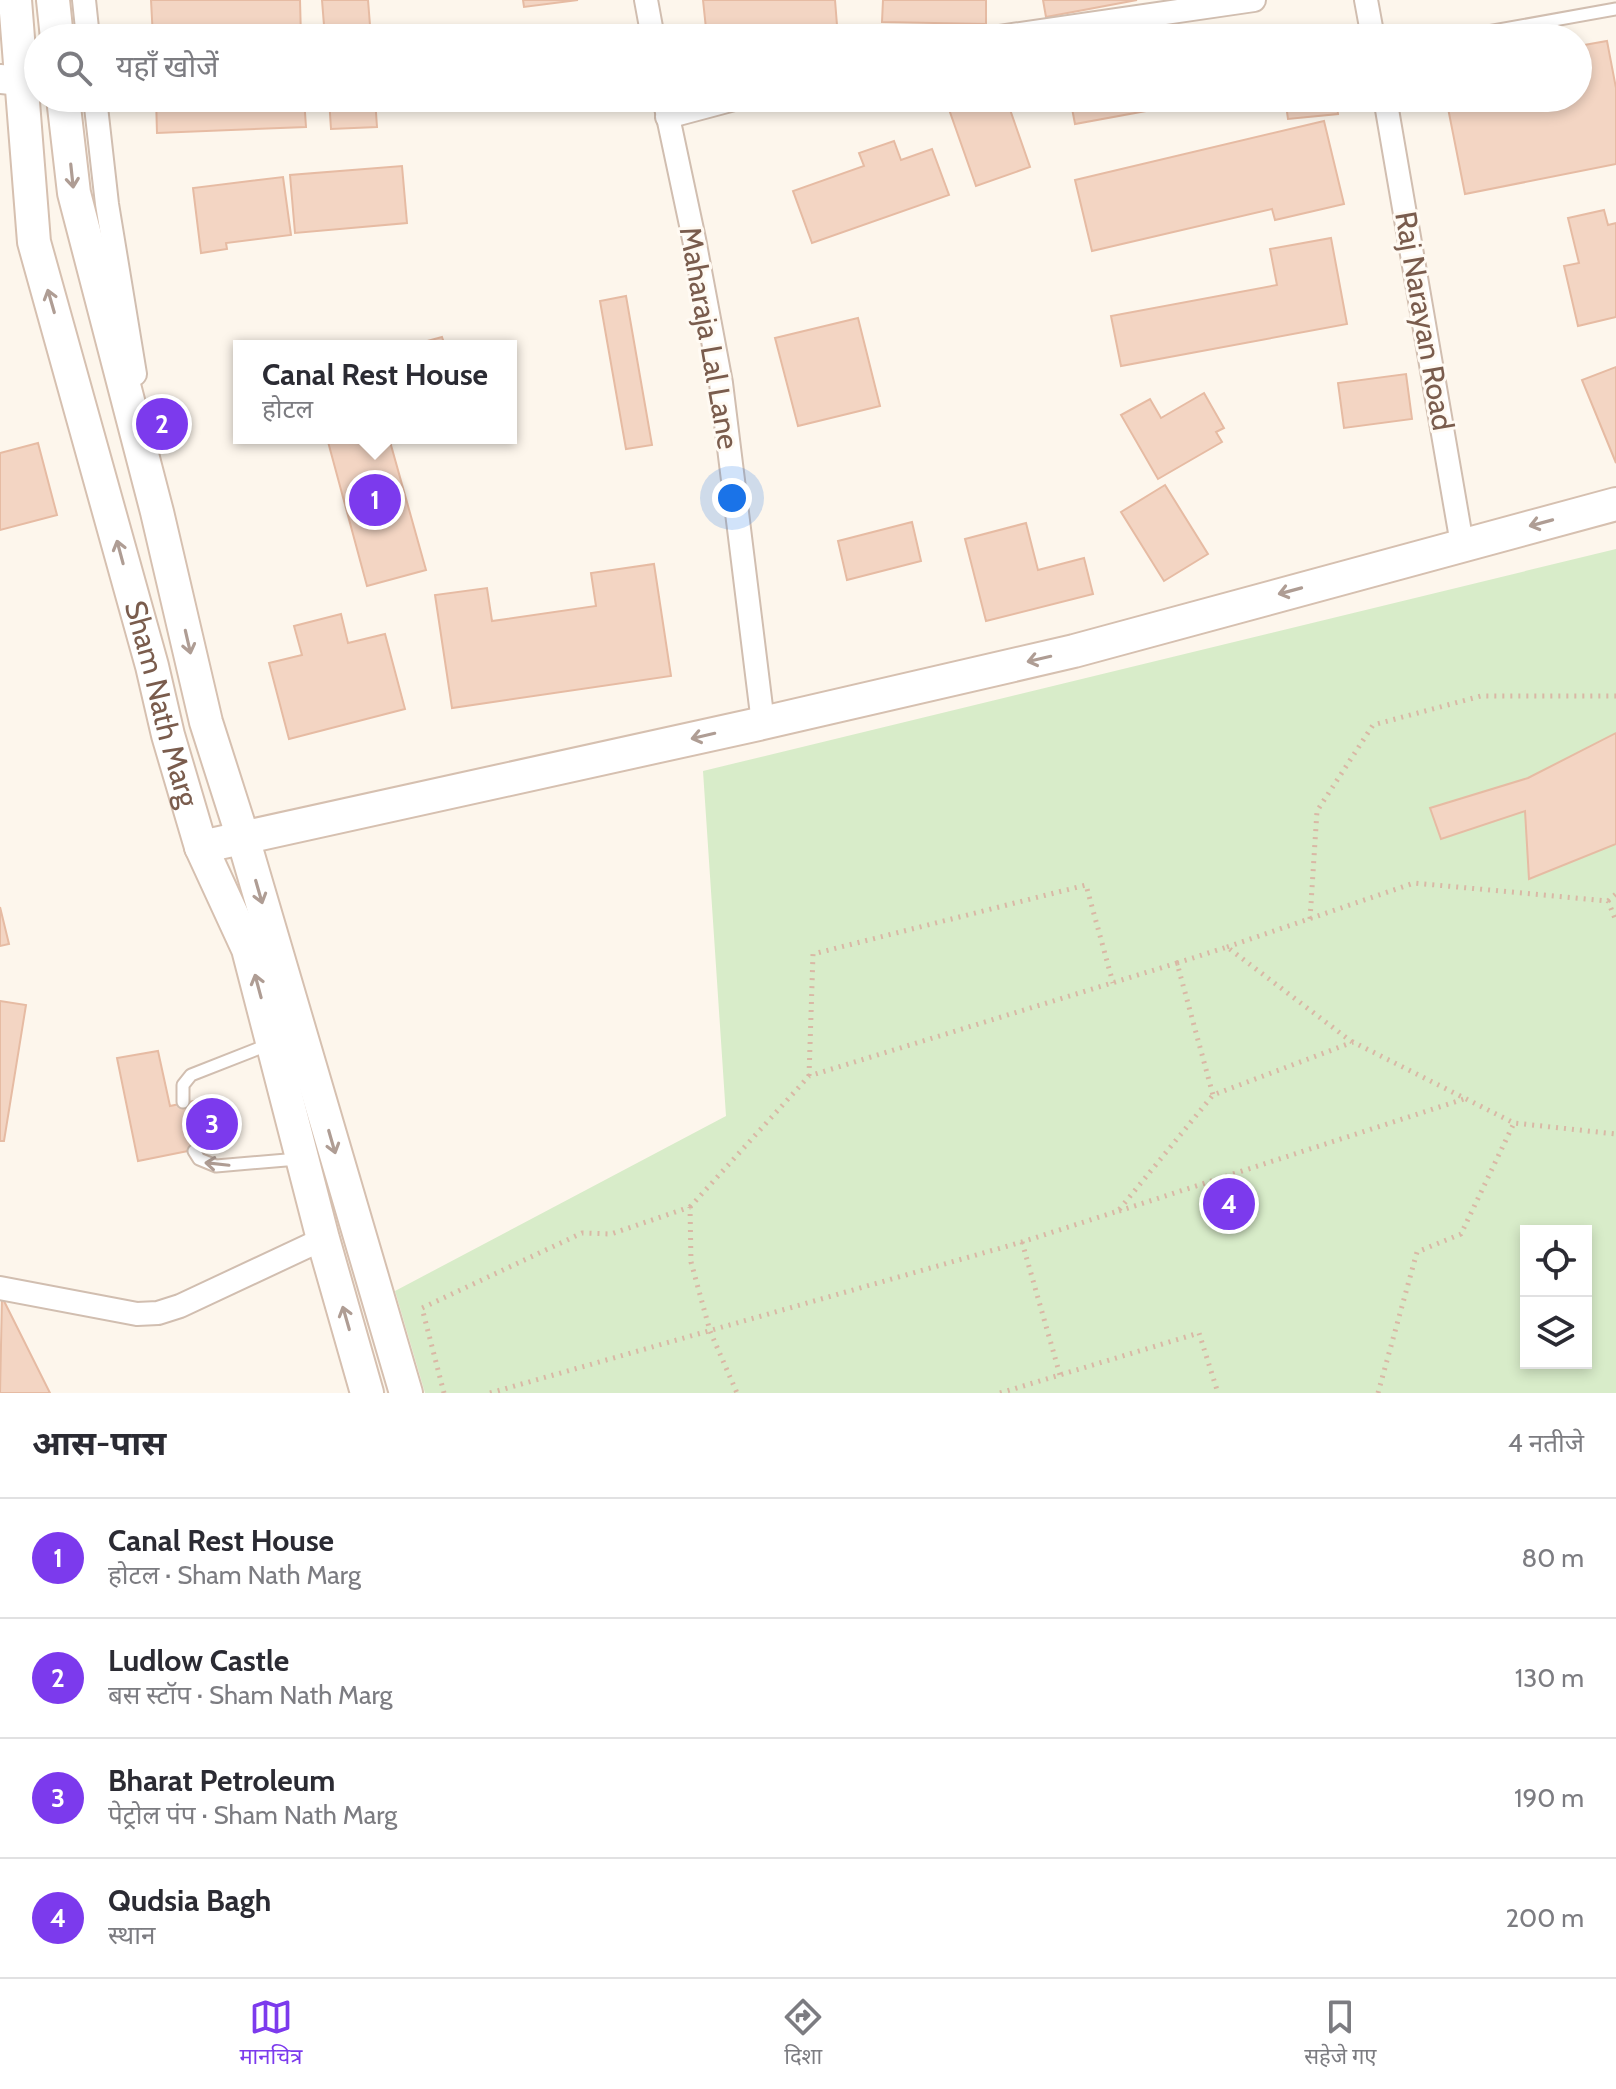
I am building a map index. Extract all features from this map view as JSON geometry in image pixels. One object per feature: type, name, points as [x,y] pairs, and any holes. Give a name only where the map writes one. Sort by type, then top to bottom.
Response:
[{"type":"main road","name":"Sham Nath Marg","points":[[15,0],[34,242],[201,847],[248,949],[323,1239],[367,1393]]},
{"type":"main road","points":[[53,0],[56,24]]},
{"type":"main road","name":"Sham Nath Marg","points":[[65,112],[74,193],[157,512],[206,722],[406,1393]]},
{"type":"main road","points":[[201,847],[1074,651],[1616,504]]},
{"type":"street","points":[[84,0],[87,24]]},
{"type":"street","points":[[646,0],[650,24]]},
{"type":"street","points":[[1089,24],[1254,0]]},
{"type":"street","points":[[1366,0],[1370,24]]},
{"type":"street","points":[[97,112],[107,204],[157,512]]},
{"type":"street","name":"Maharaja Lal Lane","points":[[667,112],[721,383],[763,723]]},
{"type":"street","name":"Raj Narayan Road","points":[[1387,112],[1462,544]]},
{"type":"street","points":[[0,1288],[137,1314],[158,1313],[180,1306],[323,1239]]},
{"type":"lane","points":[[1532,24],[1616,9]]},
{"type":"lane","points":[[183,1102],[183,1085],[191,1075],[272,1042]]},
{"type":"lane","points":[[194,1151],[199,1159],[216,1166],[303,1159]]},
{"type":"path","points":[[1310,919],[1317,811],[1373,725],[1481,696],[1616,696]]},
{"type":"path","points":[[444,1393],[422,1308],[582,1233],[611,1234],[690,1207],[809,1076],[1177,963],[1414,883],[1608,901],[1616,894]]},
{"type":"path","points":[[809,1076],[813,954],[1086,885],[1113,983]]},
{"type":"path","points":[[1608,901],[1616,921]]},
{"type":"path","points":[[1227,947],[1353,1042],[1514,1123],[1616,1134]]},
{"type":"path","points":[[1177,963],[1213,1095]]},
{"type":"path","points":[[1118,1211],[1213,1095],[1353,1042]]},
{"type":"path","points":[[490,1393],[1022,1242],[1465,1098]]},
{"type":"path","points":[[1378,1393],[1417,1252],[1461,1234],[1514,1123]]},
{"type":"path","points":[[690,1207],[691,1262],[710,1331],[737,1393]]},
{"type":"path","points":[[1022,1242],[1060,1375]]},
{"type":"path","points":[[1000,1393],[1199,1333],[1218,1393]]},
{"type":"green space","points":[[1616,549],[1616,1393],[425,1393],[395,1291],[726,1116],[703,771]]},
{"type":"building","points":[[151,0],[300,0],[301,24],[152,24]]},
{"type":"building","points":[[322,0],[368,0],[370,24],[324,24]]},
{"type":"building","points":[[523,0],[578,0],[524,7]]},
{"type":"building","points":[[703,0],[835,0],[837,24],[706,24]]},
{"type":"building","points":[[883,0],[986,0],[986,24],[882,22]]},
{"type":"building","points":[[1043,0],[1137,0],[1046,17]]},
{"type":"building","points":[[1607,41],[1616,88],[1616,164],[1465,194],[1449,112],[1592,112],[1592,44]]},
{"type":"building","points":[[156,112],[305,112],[306,127],[157,133]]},
{"type":"building","points":[[330,112],[376,112],[377,127],[331,129]]},
{"type":"building","points":[[950,112],[1011,112],[1030,167],[976,186]]},
{"type":"building","points":[[1073,112],[1141,112],[1075,124]]},
{"type":"building","points":[[1287,112],[1338,114],[1288,119]]},
{"type":"building","points":[[1324,121],[1344,204],[1275,220],[1272,209],[1092,251],[1075,180]]},
{"type":"building","points":[[894,141],[901,160],[932,149],[949,195],[812,243],[793,191],[864,166],[859,153]]},
{"type":"building","points":[[402,166],[407,223],[295,233],[290,175]]},
{"type":"building","points":[[283,177],[291,235],[226,243],[227,249],[201,253],[193,188]]},
{"type":"building","points":[[1604,210],[1608,225],[1616,223],[1616,317],[1578,326],[1564,266],[1579,263],[1568,218]]},
{"type":"building","points":[[1331,238],[1347,324],[1121,366],[1111,316],[1277,285],[1270,249]]},
{"type":"building","points":[[626,296],[652,445],[626,449],[600,301]]},
{"type":"building","points":[[858,318],[880,406],[798,426],[775,338]]},
{"type":"building","points":[[1616,367],[1616,463],[1582,380]]},
{"type":"building","points":[[1406,374],[1412,419],[1344,428],[1338,383]]},
{"type":"building","points":[[1204,393],[1224,428],[1216,432],[1222,442],[1158,479],[1121,415],[1150,399],[1161,418]]},
{"type":"building","points":[[38,443],[57,515],[0,530],[0,453]]},
{"type":"building","points":[[329,444],[391,444],[426,570],[367,586]]},
{"type":"building","points":[[1165,485],[1208,554],[1164,581],[1121,512]]},
{"type":"building","points":[[912,522],[921,561],[847,580],[838,541]]},
{"type":"building","points":[[1026,523],[1038,570],[1084,558],[1093,594],[986,621],[965,539]]},
{"type":"building","points":[[654,564],[671,676],[452,708],[435,595],[487,588],[492,621],[596,606],[591,573]]},
{"type":"building","points":[[341,614],[348,643],[385,634],[405,709],[289,739],[269,663],[302,655],[294,626]]},
{"type":"building","points":[[1616,733],[1616,844],[1529,879],[1525,811],[1441,839],[1430,808],[1528,778]]},
{"type":"building","points":[[0,907],[9,944],[0,946]]},
{"type":"building","points":[[0,1001],[26,1005],[4,1141],[0,1141]]},
{"type":"building","points":[[158,1051],[170,1106],[208,1098],[218,1145],[138,1161],[117,1058]]},
{"type":"building","points":[[2,1297],[50,1393],[0,1393]]},
{"type":"place","name":"Ludlow Castle","points":[[162,424]]},
{"type":"place","name":"Canal Rest House","points":[[375,500]]},
{"type":"place","name":"Bharat Petroleum","points":[[212,1124]]},
{"type":"place","name":"Qudsia Bagh","points":[[1229,1204]]}]
